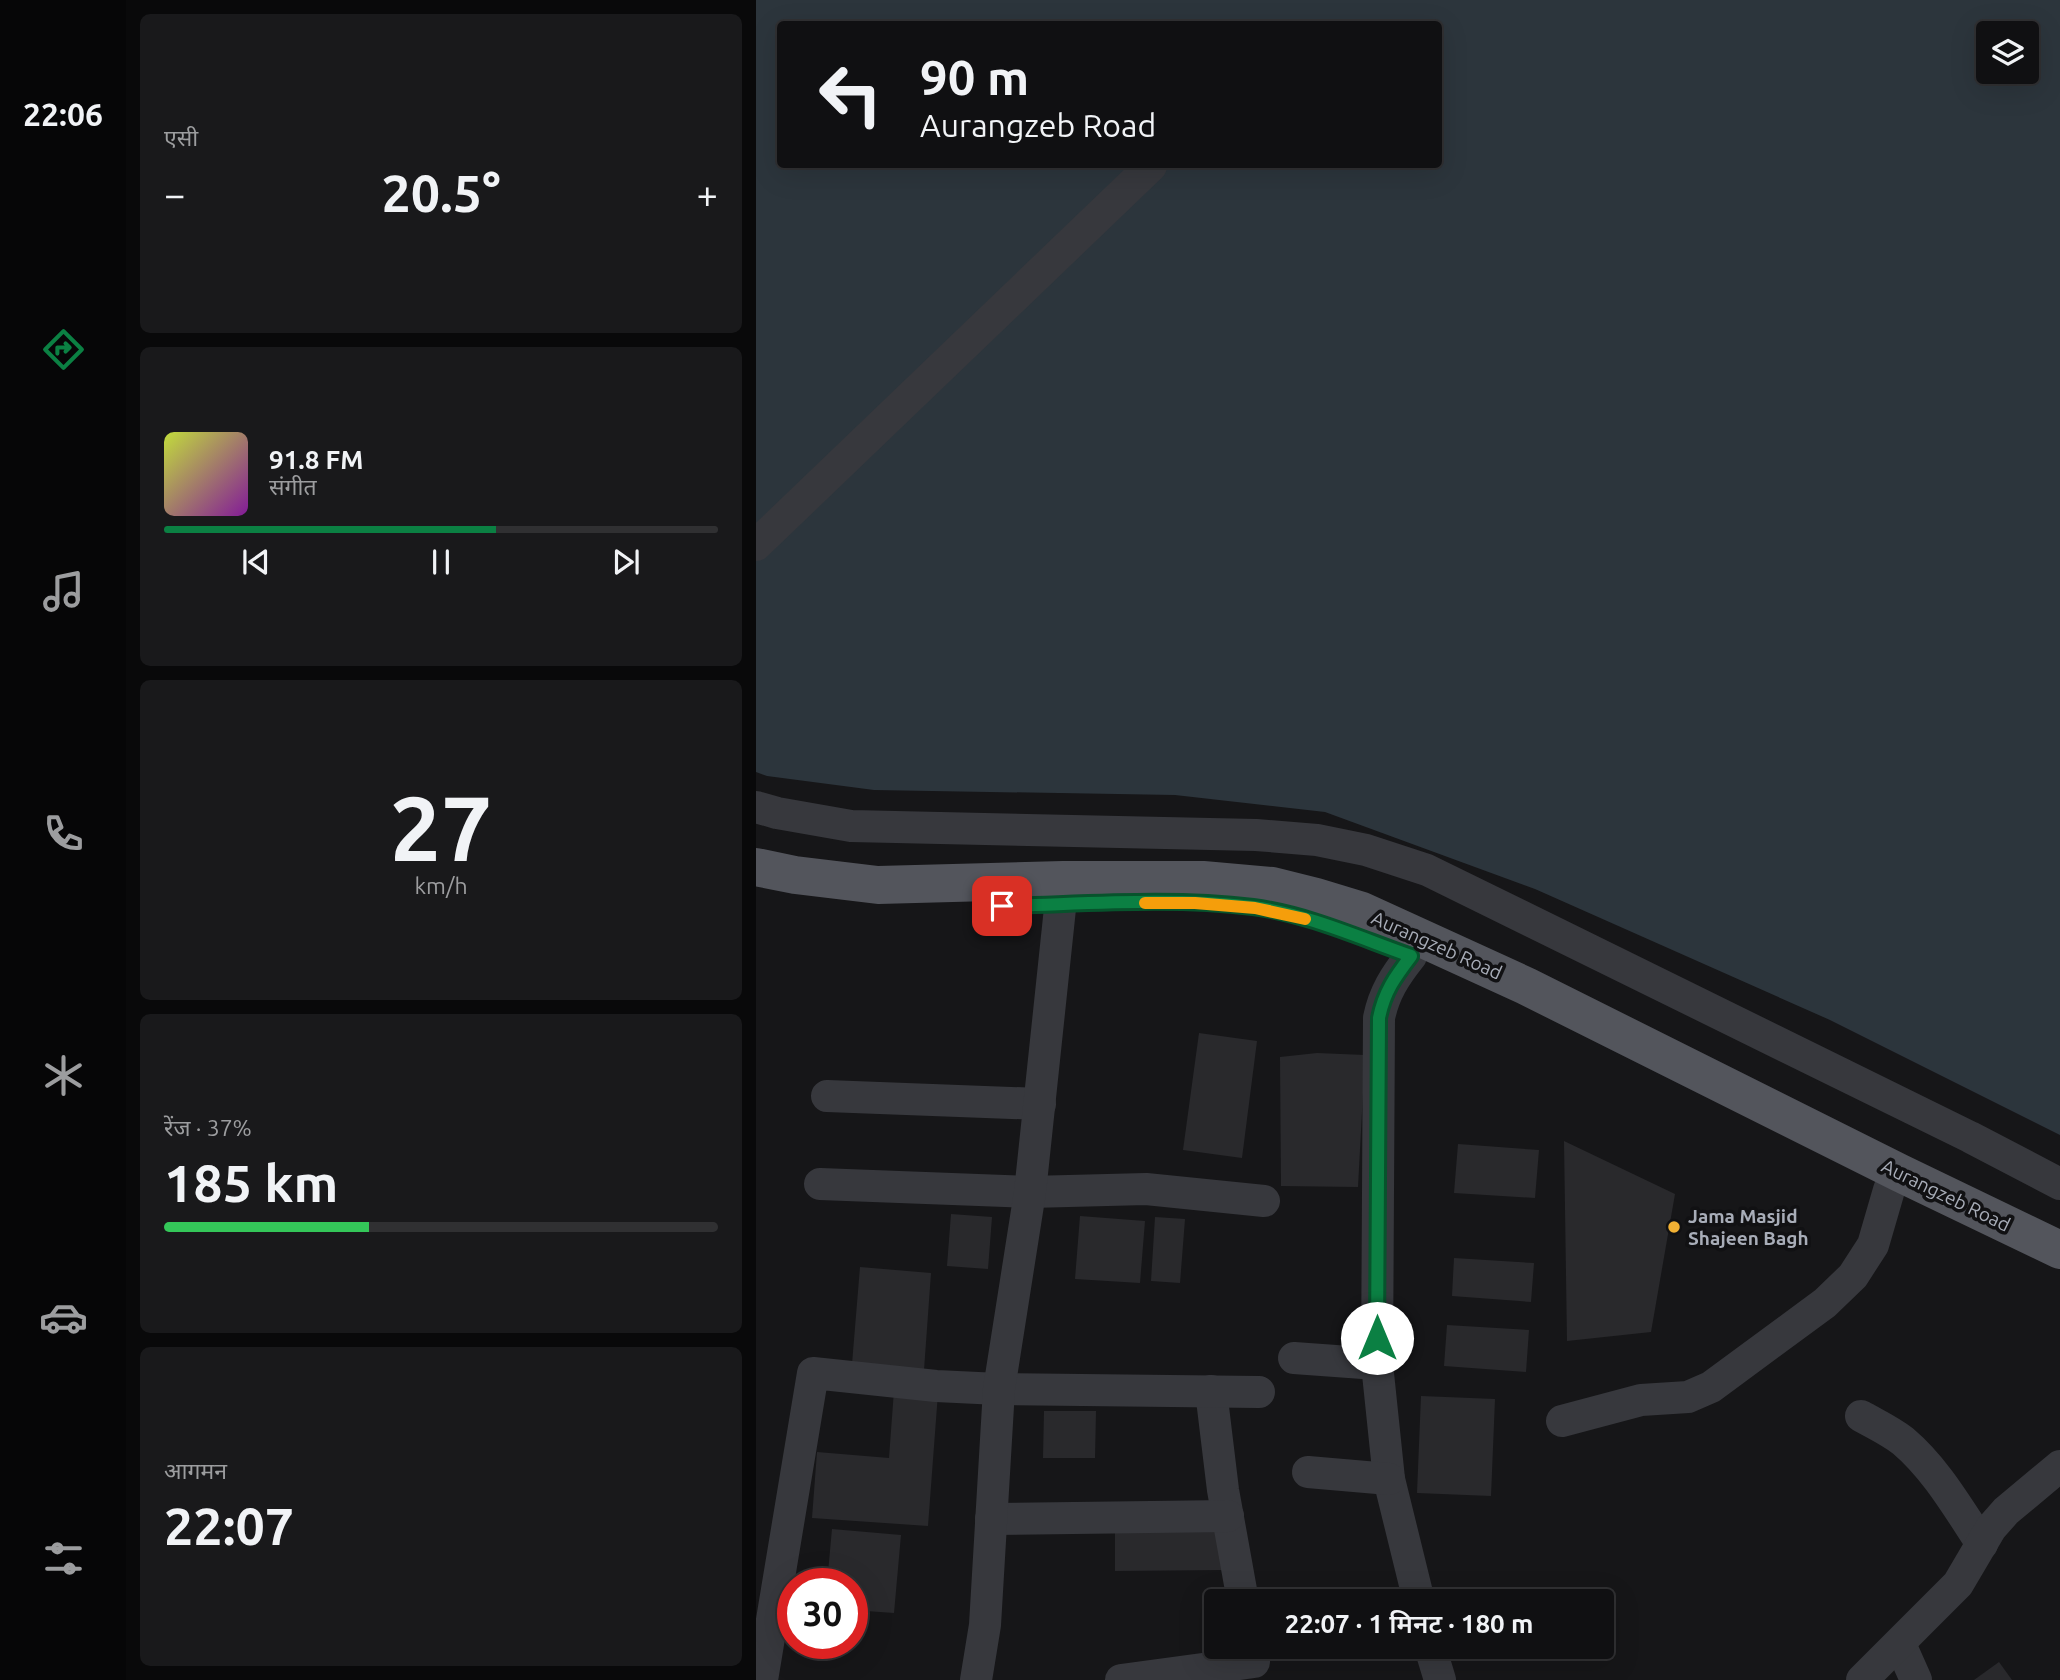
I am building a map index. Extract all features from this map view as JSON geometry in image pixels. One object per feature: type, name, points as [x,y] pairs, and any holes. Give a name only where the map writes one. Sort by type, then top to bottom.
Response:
[{"type":"main road","name":"Aurangzeb Road","points":[[756,867],[878,886],[1062,892],[1255,908],[1312,921],[1411,956],[1517,1002],[2060,1274]]},
{"type":"main road","name":"Aurangzeb Road","points":[[756,891],[873,908],[1203,880],[1272,886],[1362,911],[1526,986],[2060,1250]]},
{"type":"street","points":[[756,545],[1148,168]]},
{"type":"street","points":[[756,807],[850,827],[1256,835],[1317,840],[1366,850],[1426,870],[1970,1137],[2060,1184]]},
{"type":"street","points":[[976,1680],[985,1625],[999,1389],[1030,1192],[1062,892]]},
{"type":"street","points":[[1411,956],[1390,984],[1379,1018],[1377,1364],[1388,1479],[1416,1589]]},
{"type":"street","points":[[827,1096],[1040,1104]]},
{"type":"street","points":[[820,1184],[1030,1192],[1146,1189],[1264,1201]]},
{"type":"street","points":[[1562,1421],[1641,1399],[1688,1397],[1711,1387],[1825,1303],[1853,1276],[1873,1245],[1889,1190]]},
{"type":"street","points":[[1294,1358],[1377,1364]]},
{"type":"street","points":[[762,1680],[813,1373],[936,1386],[999,1389],[1259,1392]]},
{"type":"street","points":[[1211,1391],[1241,1589]]},
{"type":"street","points":[[1861,1416],[1891,1433],[1917,1454],[1947,1489],[1982,1544]]},
{"type":"street","points":[[1862,1680],[1958,1584],[1991,1528],[2006,1511],[2060,1466]]},
{"type":"street","points":[[1308,1472],[1388,1479]]},
{"type":"street","points":[[991,1519],[1228,1516]]},
{"type":"street","points":[[1900,1644],[1916,1680]]},
{"type":"street","points":[[1434,1659],[1440,1680]]},
{"type":"street","points":[[1121,1680],[1255,1663]]},
{"type":"shaded area","points":[[756,0],[2060,0],[2060,1135],[1830,1020],[1535,889],[1325,812],[1175,795],[874,790],[767,776],[756,772]]},
{"type":"building","points":[[1199,1033],[1257,1041],[1242,1158],[1183,1150]]},
{"type":"building","points":[[1317,1053],[1365,1055],[1358,1187],[1281,1186],[1280,1057]]},
{"type":"building","points":[[1564,1141],[1675,1194],[1651,1332],[1567,1341]]},
{"type":"building","points":[[1458,1144],[1539,1150],[1535,1198],[1454,1193]]},
{"type":"building","points":[[951,1214],[992,1217],[988,1269],[947,1266]]},
{"type":"building","points":[[1080,1216],[1145,1221],[1140,1283],[1075,1279]]},
{"type":"building","points":[[1155,1217],[1185,1219],[1180,1283],[1151,1281]]},
{"type":"building","points":[[1454,1258],[1534,1263],[1531,1302],[1452,1296]]},
{"type":"building","points":[[860,1267],[931,1273],[924,1370],[852,1364]]},
{"type":"building","points":[[1447,1325],[1529,1330],[1526,1372],[1444,1366]]},
{"type":"building","points":[[894,1390],[938,1393],[928,1526],[812,1518],[817,1452],[889,1458]]},
{"type":"building","points":[[1421,1396],[1495,1399],[1491,1496],[1417,1493]]},
{"type":"building","points":[[1044,1411],[1096,1411],[1095,1458],[1043,1458]]},
{"type":"building","points":[[1223,1523],[1224,1570],[1115,1571],[1115,1524]]},
{"type":"building","points":[[832,1529],[901,1535],[894,1613],[868,1611],[868,1568],[828,1568]]},
{"type":"building","points":[[1999,1662],[2012,1680],[1974,1680]]},
{"type":"slow traffic","points":[[1145,903],[1195,903],[1255,908],[1305,919]]},
{"type":"place","name":"Jama Masjid Shajeen Bagh","points":[[1674,1227]]},
{"type":"route","points":[[1002,906],[1195,903],[1255,908],[1312,921],[1411,956],[1390,984],[1379,1018],[1377,1338]]}]
